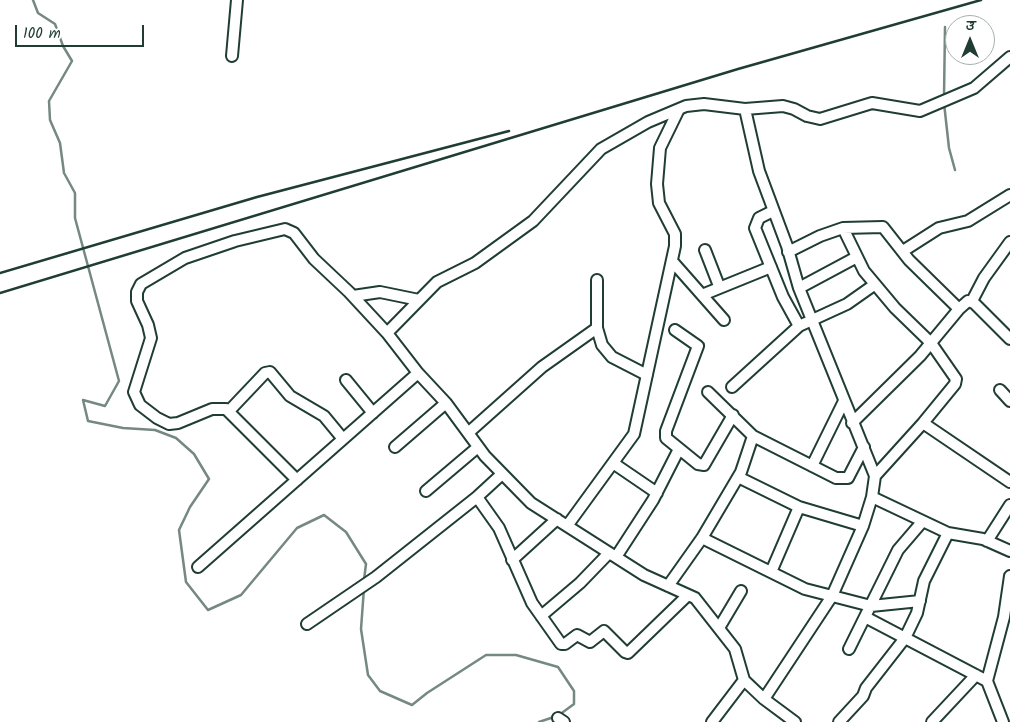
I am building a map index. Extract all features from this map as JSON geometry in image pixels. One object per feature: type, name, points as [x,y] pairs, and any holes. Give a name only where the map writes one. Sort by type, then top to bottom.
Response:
[{"type":"street","points":[[232,56],[236,0]]},
{"type":"street","points":[[387,333],[437,282],[475,263],[533,221],[594,154],[608,143],[648,122],[679,110],[704,104],[746,109],[783,106],[820,119],[872,103],[920,111],[942,103],[984,82],[1010,57]]},
{"type":"street","points":[[746,109],[758,171],[788,252],[799,288],[875,476],[872,497],[862,526],[832,596],[764,699]]},
{"type":"street","points":[[567,526],[634,434],[676,238],[659,203],[658,157],[661,143],[679,110]]},
{"type":"street","points":[[903,251],[939,228],[968,221],[1010,195]]},
{"type":"street","points":[[773,211],[759,218],[755,225],[785,302],[799,326]]},
{"type":"street","points":[[788,252],[820,236],[843,228],[883,227],[903,251],[959,309]]},
{"type":"street","points":[[843,228],[855,258],[874,285],[931,343],[956,380],[955,384],[923,423],[875,476]]},
{"type":"street","points":[[297,480],[224,408],[212,409],[173,424],[157,418],[140,405],[134,395],[134,388],[150,338],[148,325],[137,301],[137,292],[141,284],[185,258],[235,241],[286,229],[294,233],[314,259],[387,333],[418,374],[446,403],[478,447],[531,503],[644,575],[694,598],[735,649],[744,680],[764,699],[795,722]]},
{"type":"street","points":[[852,422],[931,343],[959,309],[972,301],[984,278],[1010,242]]},
{"type":"street","points":[[705,250],[719,286]]},
{"type":"street","points":[[799,288],[855,258]]},
{"type":"street","points":[[672,261],[724,320]]},
{"type":"street","points":[[702,295],[719,286],[770,267]]},
{"type":"street","points":[[597,280],[597,328],[600,343],[608,354],[647,375]]},
{"type":"street","points":[[732,387],[799,326],[847,304],[874,285]]},
{"type":"street","points":[[352,296],[380,292],[419,300]]},
{"type":"street","points":[[972,301],[1008,331]]},
{"type":"street","points":[[468,433],[542,367],[597,328]]},
{"type":"street","points":[[675,330],[698,346],[666,431],[666,438],[698,464],[704,465],[733,415]]},
{"type":"street","points":[[229,411],[265,373],[270,372],[290,396],[324,416],[343,439]]},
{"type":"street","points":[[198,567],[418,374]]},
{"type":"street","points":[[346,380],[373,413]]},
{"type":"street","points":[[1000,390],[1010,401]]},
{"type":"street","points":[[708,392],[753,436],[836,478],[844,479],[851,474],[864,447]]},
{"type":"street","points":[[812,466],[844,401]]},
{"type":"street","points":[[395,447],[446,403]]},
{"type":"street","points":[[923,423],[1010,482]]},
{"type":"street","points":[[668,586],[702,538],[738,477],[753,436]]},
{"type":"street","points":[[426,491],[478,447]]},
{"type":"street","points":[[541,616],[612,555],[657,493],[679,450]]},
{"type":"street","points":[[613,463],[657,493]]},
{"type":"street","points":[[308,624],[376,577],[477,497],[502,474]]},
{"type":"street","points":[[738,477],[799,507],[862,526]]},
{"type":"street","points":[[477,497],[498,528],[532,603],[561,644],[565,644],[578,635],[590,642],[604,631],[627,653],[688,595]]},
{"type":"street","points":[[872,497],[948,533],[988,541],[1010,551]]},
{"type":"street","points":[[988,541],[1010,505]]},
{"type":"street","points":[[771,572],[799,507]]},
{"type":"street","points":[[512,560],[557,520]]},
{"type":"street","points":[[848,649],[898,550],[922,522]]},
{"type":"street","points":[[839,722],[863,696],[866,688],[906,638],[917,613],[924,581],[948,533]]},
{"type":"street","points":[[702,538],[806,589],[871,606],[920,601]]},
{"type":"street","points":[[1000,721],[987,681],[1004,617],[1010,576]]},
{"type":"street","points":[[719,628],[742,591]]},
{"type":"street","points":[[865,617],[987,681]]},
{"type":"street","points":[[932,722],[976,675]]},
{"type":"street","points":[[712,722],[744,680]]},
{"type":"waterway","points":[[33,0],[38,13],[55,24],[63,46],[72,61],[49,101],[50,120],[60,143],[64,173],[75,193],[75,218],[119,381],[105,406],[83,400],[88,421],[123,428],[155,430],[176,438],[194,454],[209,479],[190,507],[179,530],[186,582],[208,610],[241,595],[297,528],[324,515],[346,532],[366,564],[364,580]]},
{"type":"waterway","points":[[944,97],[945,27]]},
{"type":"waterway","points":[[944,103],[949,148],[955,170]]},
{"type":"waterway","points":[[364,588],[361,629],[368,675],[380,691],[412,705],[427,693],[486,655],[516,655],[558,667],[574,691],[574,704],[559,715]]},
{"type":"waterway","points":[[539,722],[554,717]]},
{"type":"railway","points":[[0,293],[738,69],[981,0]]},
{"type":"railway","points":[[0,273],[257,197],[509,131]]}]
